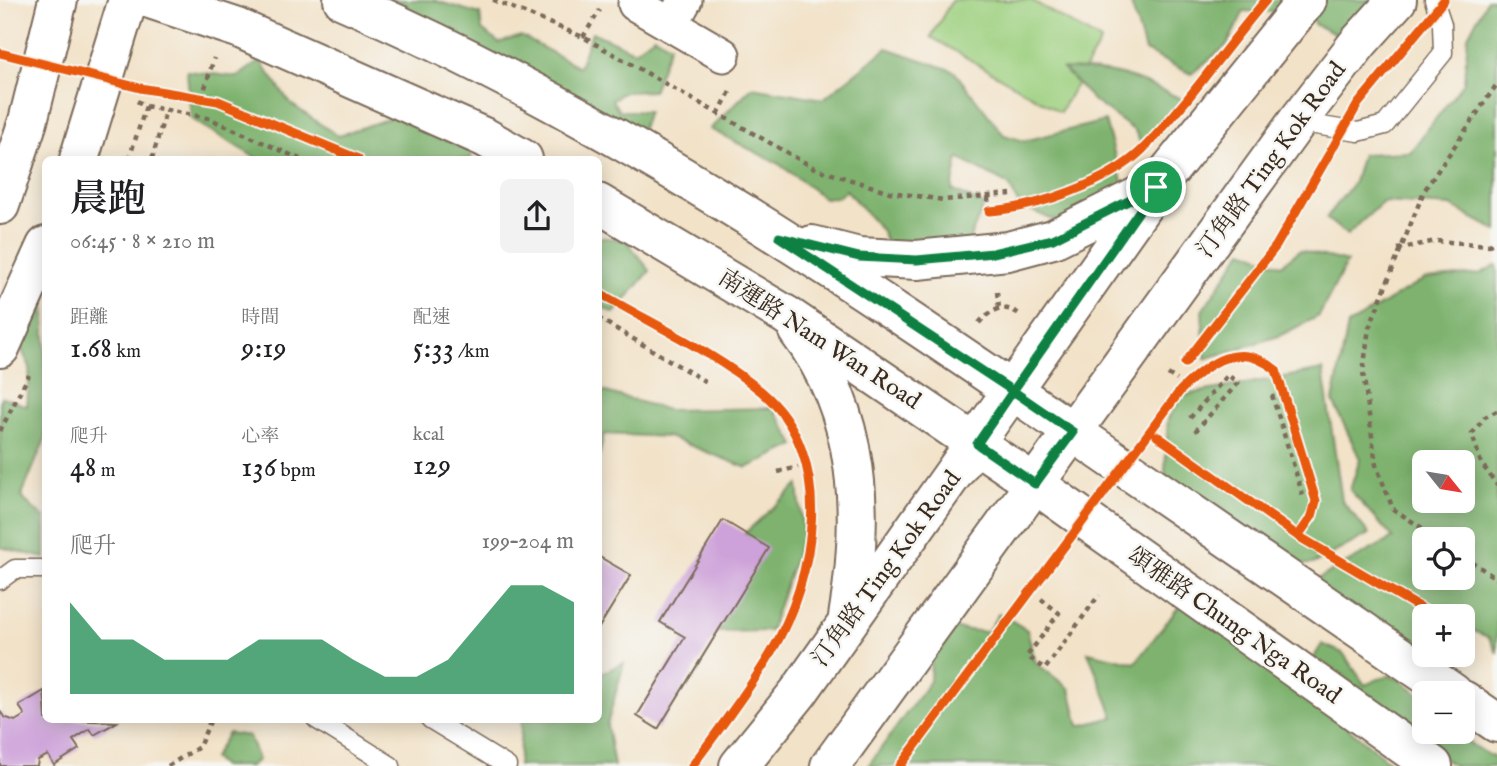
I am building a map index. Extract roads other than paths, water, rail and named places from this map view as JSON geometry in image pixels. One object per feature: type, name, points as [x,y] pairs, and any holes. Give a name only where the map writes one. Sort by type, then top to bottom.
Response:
[{"type":"main road","points":[[0,205],[28,121],[58,0]]},
{"type":"main road","points":[[80,156],[128,0]]},
{"type":"main road","points":[[153,0],[238,28],[486,138],[518,156]]},
{"type":"main road","points":[[343,0],[440,42],[536,92],[779,237],[1013,391],[1436,681]]},
{"type":"main road","name":"汀角路 Ting Kok Road","points":[[739,766],[798,693],[977,444],[1156,187],[1307,0]]},
{"type":"main road","name":"汀角路 Ting Kok Road","points":[[830,766],[1297,122],[1397,0]]},
{"type":"main road","points":[[779,237],[859,257],[917,260],[993,253],[1053,239],[1156,187]]},
{"type":"main road","name":"南運路 Nam Wan Road","points":[[602,205],[786,315],[1035,484]]},
{"type":"main road","points":[[0,348],[42,256]]},
{"type":"main road","points":[[786,315],[818,357],[840,404],[851,458],[858,501],[858,560],[847,624]]},
{"type":"main road","name":"頌雅路 Chung Nga Road","points":[[1035,484],[1433,766]]},
{"type":"main road","points":[[1475,708],[1497,723]]},
{"type":"street","points":[[621,2],[678,13],[723,55]]},
{"type":"lane","points":[[1297,122],[1358,132],[1385,125],[1443,53],[1442,24],[1434,0]]},
{"type":"lane","points":[[0,580],[15,569],[42,569]]},
{"type":"lane","points":[[323,723],[391,766]]},
{"type":"lane","points":[[437,723],[507,766]]}]
